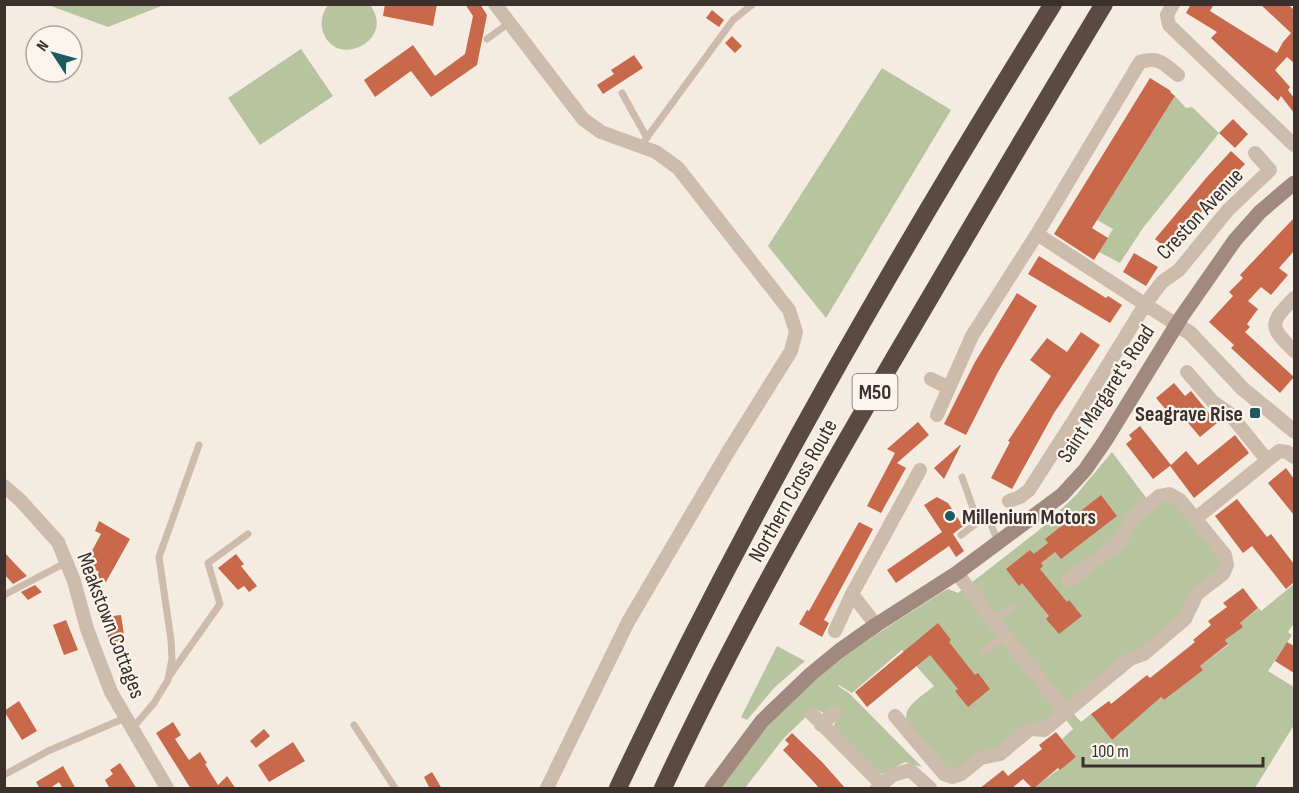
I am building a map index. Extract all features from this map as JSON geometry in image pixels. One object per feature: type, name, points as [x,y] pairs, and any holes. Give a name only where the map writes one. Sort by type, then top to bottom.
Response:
[{"type":"highway","name":"Northern Cross Route","points":[[618,789],[661,696],[776,476],[964,148],[1053,4]]},
{"type":"highway","name":"Northern Cross Route","points":[[663,789],[696,716],[811,501],[1004,170],[1104,4]]},
{"type":"main road","name":"Saint Margaret's Road","points":[[712,789],[735,755],[769,714],[820,666],[876,625],[957,573],[1062,495],[1085,470],[1105,441],[1177,325],[1235,240],[1260,212],[1294,183]]},
{"type":"street","points":[[495,4],[583,119],[601,132],[644,143],[678,168],[789,310],[796,332],[791,351],[728,452],[628,622],[547,789]]},
{"type":"street","points":[[1173,4],[1167,15],[1169,25],[1294,145]]},
{"type":"street","points":[[937,415],[972,336],[1140,62],[1151,58],[1162,62],[1178,75]]},
{"type":"street","name":"Creston Avenue","points":[[1146,303],[1161,282],[1179,270],[1228,210],[1270,170],[1255,153]]},
{"type":"street","points":[[1036,234],[1190,333],[1243,389],[1294,430]]},
{"type":"street","points":[[1294,298],[1278,314],[1275,325],[1278,335],[1294,351]]},
{"type":"street","points":[[1009,501],[1029,490],[1146,303]]},
{"type":"street","points":[[1187,372],[1213,402],[1229,413],[1267,460]]},
{"type":"street","points":[[931,379],[949,388]]},
{"type":"street","points":[[1195,519],[1279,452],[1287,452],[1294,457]]},
{"type":"street","points":[[835,630],[852,594],[920,470]]},
{"type":"street","name":"Meakstown Cottages","points":[[4,486],[58,542],[74,581],[87,629],[111,692],[167,789]]},
{"type":"street","points":[[896,716],[944,774],[952,777],[961,774],[981,758],[1000,753],[1030,729],[1044,730],[1130,659],[1144,654],[1185,619],[1197,594],[1223,574],[1227,564],[1225,555],[1180,500],[1169,494],[1158,496],[1134,517],[1119,543],[1068,581]]},
{"type":"street","points":[[957,573],[1065,711]]},
{"type":"street","points":[[852,594],[876,625]]},
{"type":"street","points":[[836,712],[817,719],[879,786],[893,775],[910,770],[930,789]]},
{"type":"lane","points":[[644,143],[733,20],[753,4]]},
{"type":"lane","points":[[487,39],[509,23]]},
{"type":"lane","points":[[622,93],[644,143]]},
{"type":"lane","points":[[169,677],[172,659],[171,640],[159,556],[199,445]]},
{"type":"lane","points":[[962,477],[978,522]]},
{"type":"lane","points":[[986,511],[1000,542]]},
{"type":"lane","points":[[961,534],[978,522],[991,525]]},
{"type":"lane","points":[[4,775],[48,751],[128,724],[154,703],[169,677],[220,604],[208,563],[248,534]]},
{"type":"lane","points":[[4,595],[67,562]]},
{"type":"lane","points":[[993,621],[1013,606]]},
{"type":"lane","points":[[985,651],[1004,635]]},
{"type":"lane","points":[[354,725],[395,789]]},
{"type":"green space","points":[[48,5],[164,5],[108,27]]},
{"type":"green space","points":[[328,5],[370,5],[376,18],[376,29],[370,39],[362,46],[351,49],[340,49],[330,43],[323,32],[322,25],[323,14]]},
{"type":"green space","points":[[301,49],[333,96],[260,145],[228,98]]},
{"type":"green space","points":[[882,68],[951,110],[826,318],[768,246]]},
{"type":"green space","points":[[1175,96],[1186,108],[1192,107],[1219,133],[1143,228],[1120,263],[1099,252],[1113,229],[1097,220]]},
{"type":"green space","points":[[1112,452],[1150,503],[1169,494],[1227,564],[1185,619],[1043,729],[964,770],[943,771],[911,732],[906,715],[909,708],[934,686],[902,650],[852,693],[838,686],[849,693],[922,767],[905,762],[882,774],[877,772],[836,731],[834,725],[836,720],[815,708],[783,739],[745,788],[721,788],[765,729],[813,681],[867,641],[942,592],[948,589],[958,593],[1038,531],[1076,495]]},
{"type":"green space","points":[[1294,584],[1294,623],[1288,632],[1292,635],[1268,671],[1294,687],[1294,725],[1255,788],[1033,788],[1076,757],[1062,739],[1073,729],[1066,720],[1073,713],[1081,722],[1091,714],[1112,740],[1128,726],[1127,724],[1161,697],[1164,700],[1202,670],[1200,666],[1228,645],[1225,640],[1242,627],[1240,623],[1259,608],[1261,611]]},
{"type":"green space","points":[[777,646],[805,661],[775,687],[747,720],[741,717]]},
{"type":"building","points":[[385,4],[437,4],[433,26],[383,16]]},
{"type":"building","points":[[465,4],[480,4],[487,15],[477,65],[431,97],[411,71],[375,97],[364,80],[413,45],[435,76],[465,54],[473,16]]},
{"type":"building","points":[[1191,4],[1214,4],[1210,11],[1277,53],[1291,33],[1260,4],[1288,4],[1294,10],[1294,63],[1287,57],[1275,70],[1290,87],[1288,90],[1294,98],[1294,113],[1281,96],[1278,101],[1211,38],[1217,32],[1186,13]]},
{"type":"building","points":[[712,10],[724,20],[719,27],[706,18]]},
{"type":"building","points":[[732,36],[742,46],[735,53],[725,43]]},
{"type":"building","points":[[634,55],[643,68],[603,94],[597,85],[614,74],[611,70]]},
{"type":"building","points":[[1150,78],[1175,96],[1092,228],[1108,238],[1094,260],[1054,234]]},
{"type":"building","points":[[1233,119],[1248,134],[1235,148],[1219,133]]},
{"type":"building","points":[[1231,151],[1245,164],[1215,195],[1169,251],[1155,239]]},
{"type":"building","points":[[1294,218],[1294,251],[1279,268],[1288,275],[1271,295],[1261,287],[1248,301],[1258,309],[1247,324],[1250,327],[1245,332],[1294,377],[1280,393],[1231,348],[1234,345],[1209,322],[1233,296],[1229,292],[1243,278],[1240,275]]},
{"type":"building","points":[[1134,253],[1158,267],[1146,286],[1123,272]]},
{"type":"building","points":[[1039,256],[1106,298],[1108,296],[1122,305],[1110,323],[1028,274]]},
{"type":"building","points":[[1017,293],[1037,306],[998,372],[966,435],[944,424],[975,362]]},
{"type":"building","points":[[1081,332],[1100,345],[1054,413],[1012,489],[991,478],[1010,442],[1008,441],[1051,376],[1030,360],[1047,338],[1067,352]]},
{"type":"building","points":[[1174,383],[1185,396],[1191,391],[1217,423],[1200,437],[1173,405],[1167,411],[1156,398]]},
{"type":"building","points":[[918,422],[929,435],[897,463],[906,468],[881,513],[867,506],[895,453],[887,449]]},
{"type":"building","points":[[1140,426],[1171,465],[1186,451],[1198,465],[1235,435],[1249,453],[1194,498],[1170,466],[1153,479],[1126,444],[1132,439],[1129,435]]},
{"type":"building","points":[[961,445],[944,479],[934,468]]},
{"type":"building","points":[[1286,468],[1294,479],[1294,515],[1268,483]]},
{"type":"building","points":[[1101,495],[1117,516],[1061,559],[1055,552],[1041,563],[1043,566],[1040,569],[1067,602],[1069,600],[1082,616],[1059,634],[1046,619],[1049,616],[1022,583],[1019,586],[1006,569],[1030,550],[1034,554],[1048,543],[1045,539]]},
{"type":"building","points":[[937,497],[948,503],[963,526],[953,534],[964,551],[956,557],[949,546],[896,583],[887,570],[942,532],[924,505]]},
{"type":"building","points":[[1237,499],[1267,537],[1271,534],[1294,564],[1294,582],[1286,589],[1252,546],[1243,553],[1215,516]]},
{"type":"building","points":[[99,521],[130,539],[106,582],[96,577],[99,572],[85,564],[101,534],[95,531]]},
{"type":"building","points":[[859,522],[873,529],[824,620],[829,623],[822,637],[799,624],[807,610],[809,611]]},
{"type":"building","points":[[4,552],[27,576],[13,584],[4,574]]},
{"type":"building","points":[[236,554],[244,564],[241,566],[257,586],[249,592],[244,586],[238,590],[218,568]]},
{"type":"building","points":[[35,585],[42,592],[28,600],[21,592]]},
{"type":"building","points":[[1243,588],[1258,608],[1240,623],[1243,627],[1225,640],[1228,644],[1200,666],[1203,670],[1164,700],[1161,697],[1112,740],[1091,714],[1109,701],[1111,704],[1147,675],[1150,678],[1195,642],[1193,640],[1211,625],[1208,621],[1227,607],[1223,603]]},
{"type":"building","points":[[121,615],[125,641],[109,643],[105,617]]},
{"type":"building","points":[[66,620],[78,650],[64,655],[53,625]]},
{"type":"building","points":[[938,623],[951,640],[949,642],[975,675],[978,673],[990,689],[968,707],[955,691],[958,689],[930,655],[867,707],[855,692]]},
{"type":"building","points":[[1287,642],[1294,646],[1294,673],[1275,661]]},
{"type":"building","points":[[19,701],[37,731],[22,740],[4,711]]},
{"type":"building","points":[[173,722],[181,735],[175,739],[189,760],[200,752],[218,785],[227,776],[236,789],[191,789],[156,733]]},
{"type":"building","points":[[264,729],[270,736],[256,748],[250,741]]},
{"type":"building","points":[[1056,732],[1076,757],[1060,770],[1058,768],[1033,789],[1023,779],[1011,789],[979,789],[1003,770],[1008,776],[1042,749],[1039,745]]},
{"type":"building","points":[[792,733],[846,789],[820,789],[783,750],[789,744],[785,740]]},
{"type":"building","points":[[293,742],[305,761],[269,782],[258,765]]},
{"type":"building","points":[[120,763],[137,789],[110,789],[105,780],[113,774],[110,770]]},
{"type":"building","points":[[63,766],[76,789],[63,789],[59,782],[49,789],[40,789],[36,782]]},
{"type":"building","points":[[432,772],[442,789],[430,789],[424,777]]},
{"type":"place","name":"Seagrave Rise","points":[[1255,413]]},
{"type":"place","name":"Millenium Motors","points":[[950,516]]}]
